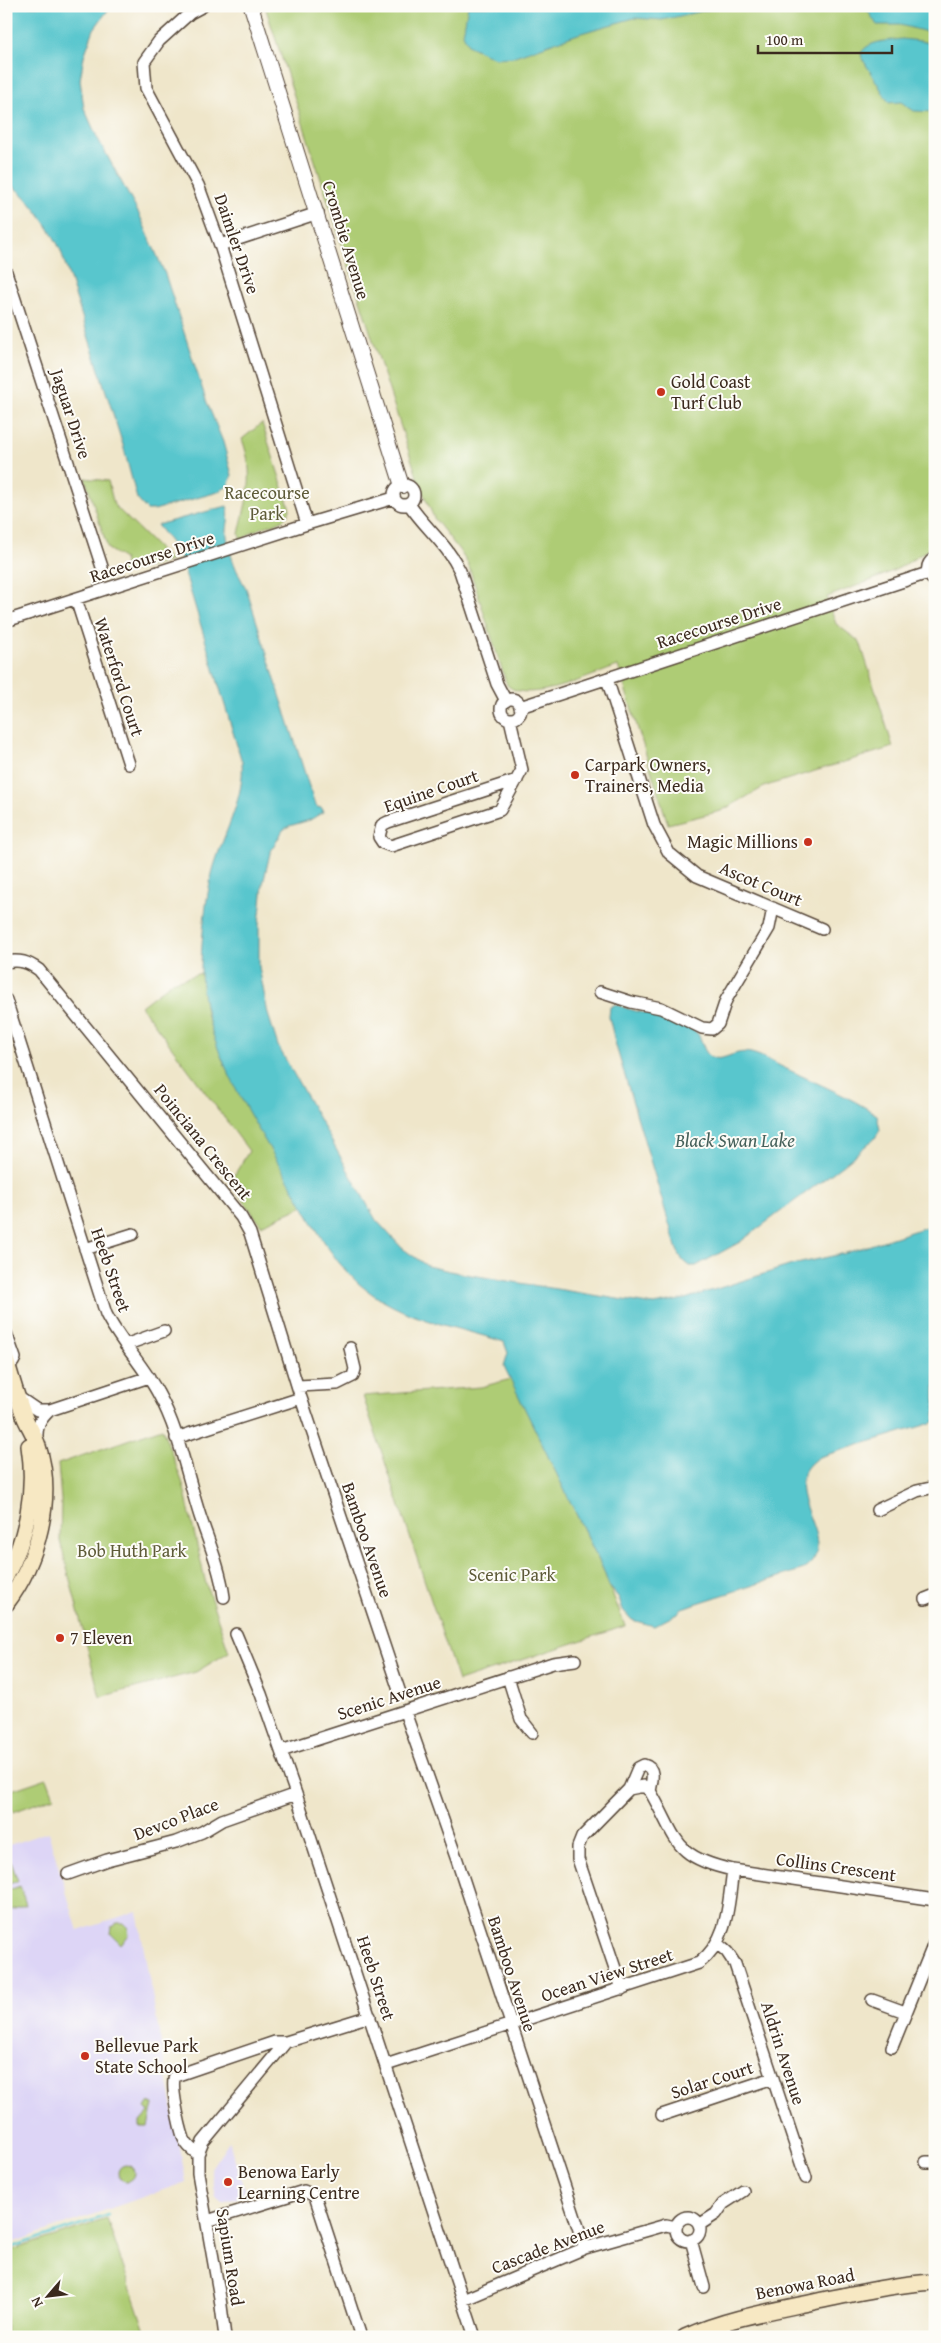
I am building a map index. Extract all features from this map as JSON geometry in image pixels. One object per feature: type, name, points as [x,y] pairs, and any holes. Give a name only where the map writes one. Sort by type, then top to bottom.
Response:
[{"type":"main road","points":[[6,1604],[27,1569],[39,1532],[44,1508],[44,1487],[38,1446],[25,1418],[7,1362]]},
{"type":"main road","points":[[6,1576],[24,1535],[29,1504],[31,1461],[25,1418]]},
{"type":"main road","name":"Benowa Road","points":[[686,2337],[722,2322],[888,2287],[935,2282]]},
{"type":"street","name":"Daimler Drive","points":[[203,6],[190,13],[159,40],[144,62],[143,72],[146,88],[198,185],[220,245],[308,524]]},
{"type":"street","name":"Crombie Avenue","points":[[251,6],[318,213],[402,486]]},
{"type":"street","points":[[220,245],[318,213]]},
{"type":"street","name":"Jaguar Drive","points":[[6,272],[12,309],[102,567]]},
{"type":"street","points":[[408,486],[412,490],[413,499],[409,504],[401,505],[394,498],[397,488],[408,486]]},
{"type":"street","name":"Racecourse Drive","points":[[6,621],[394,498]]},
{"type":"street","points":[[409,504],[418,518],[452,554],[460,571],[497,684],[506,701]]},
{"type":"street","name":"Racecourse Drive","points":[[520,707],[931,577],[928,564],[935,558]]},
{"type":"street","name":"Waterford Court","points":[[76,599],[129,764]]},
{"type":"street","name":"Ascot Court","points":[[607,679],[654,825],[669,853],[697,876],[822,929]]},
{"type":"street","points":[[506,701],[516,701],[520,707],[519,715],[510,719],[504,717],[501,711],[502,705],[506,701]]},
{"type":"street","name":"Equine Court","points":[[510,719],[522,770],[517,780],[500,810],[391,846],[383,843],[379,837],[382,825],[388,822],[517,780]]},
{"type":"street","points":[[600,992],[632,1002],[661,1008],[702,1028],[712,1029],[718,1024],[726,1000],[769,928],[773,908]]},
{"type":"street","name":"Poinciana Crescent","points":[[6,962],[19,960],[31,963],[39,970],[241,1217],[257,1250],[301,1398]]},
{"type":"street","name":"Heeb Street","points":[[6,1000],[106,1314],[125,1345],[149,1377],[167,1410],[222,1578],[224,1596]]},
{"type":"street","points":[[85,1249],[133,1234]]},
{"type":"street","points":[[125,1345],[164,1331]]},
{"type":"street","points":[[6,1332],[15,1358],[13,1362],[7,1362]]},
{"type":"street","points":[[298,1386],[337,1384],[353,1376],[356,1370],[350,1348]]},
{"type":"street","points":[[18,1397],[37,1410],[50,1410],[149,1377]]},
{"type":"street","points":[[176,1438],[301,1398]]},
{"type":"street","name":"Bamboo Avenue","points":[[301,1398],[400,1693]]},
{"type":"street","points":[[38,1446],[37,1431],[40,1420],[50,1410]]},
{"type":"street","points":[[877,1510],[917,1491],[935,1487]]},
{"type":"street","name":"Heeb Street","points":[[236,1634],[296,1794],[475,2337]]},
{"type":"street","name":"Scenic Avenue","points":[[281,1751],[553,1663],[575,1660]]},
{"type":"street","points":[[508,1677],[522,1719],[532,1733]]},
{"type":"street","name":"Bamboo Avenue","points":[[405,1712],[457,1860],[585,2248]]},
{"type":"street","name":"Collins Crescent","points":[[622,1989],[578,1859],[578,1847],[582,1837],[629,1789],[638,1768],[644,1765],[650,1767],[652,1771],[650,1791],[675,1840],[694,1859],[708,1865],[733,1870],[935,1900]]},
{"type":"street","points":[[629,1789],[640,1786],[650,1791]]},
{"type":"street","name":"Devco Place","points":[[68,1874],[107,1860],[176,1842],[202,1832],[222,1820],[296,1794]]},
{"type":"street","points":[[718,1944],[726,1920],[733,1870]]},
{"type":"street","points":[[892,2047],[935,1941]]},
{"type":"street","name":"Ocean View Street","points":[[386,2065],[700,1963],[710,1955],[718,1944]]},
{"type":"street","name":"Aldrin Avenue","points":[[718,1944],[727,1952],[735,1964],[806,2178]]},
{"type":"street","points":[[872,2000],[905,2012]]},
{"type":"street","points":[[286,2042],[209,2133],[198,2154],[191,2150],[182,2134],[173,2084],[175,2076],[275,2042],[286,2042],[370,2016]]},
{"type":"street","name":"Solar Court","points":[[662,2115],[773,2078]]},
{"type":"street","name":"Sapium Road","points":[[198,2154],[198,2173],[225,2337]]},
{"type":"street","points":[[207,2221],[304,2190],[314,2196],[362,2337]]},
{"type":"street","points":[[699,2225],[716,2214],[723,2204],[743,2191]]},
{"type":"street","points":[[686,2217],[694,2219],[699,2225],[699,2234],[691,2240],[679,2238],[676,2226],[680,2220],[686,2217]]},
{"type":"street","name":"Cascade Avenue","points":[[463,2300],[585,2248],[666,2225],[676,2226]]},
{"type":"street","points":[[691,2240],[704,2287]]},
{"type":"street","points":[[722,2322],[727,2337]]},
{"type":"shaded area","name":"Bellevue Park State School","points":[[48,1832],[78,1931],[137,1911],[186,2182],[6,2245],[6,1846]]},
{"type":"shaded area","name":"Benowa Early Learning Centre","points":[[229,2141],[246,2195],[222,2203],[216,2197],[211,2168]]},
{"type":"green space","name":"Gold Coast Turf Club","points":[[265,6],[935,6],[935,547],[889,573],[827,597],[836,624],[860,642],[893,747],[766,786],[721,811],[668,824],[618,666],[578,681],[545,690],[530,692],[517,690],[507,685],[468,564],[434,518],[419,483]]},
{"type":"green space","name":"Racecourse Park","points":[[262,423],[290,509],[281,521],[251,533],[241,540],[239,534],[249,486],[249,465],[242,439]]},
{"type":"green space","points":[[85,478],[108,481],[114,505],[171,561],[120,574],[113,571],[125,565],[124,559],[108,549]]},
{"type":"green space","points":[[201,973],[206,1014],[225,1066],[304,1206],[261,1225],[230,1182],[249,1151],[141,1006],[172,982]]},
{"type":"green space","name":"Scenic Park","points":[[511,1379],[603,1569],[625,1626],[458,1681],[363,1396],[481,1387]]},
{"type":"green space","name":"Bob Huth Park","points":[[162,1428],[183,1484],[206,1584],[229,1652],[196,1672],[100,1697],[60,1541],[61,1500],[58,1464]]},
{"type":"green space","points":[[47,1778],[54,1797],[13,1812],[6,1792]]},
{"type":"green space","points":[[11,1862],[18,1881],[6,1885],[6,1863]]},
{"type":"green space","points":[[20,1886],[26,1905],[6,1912],[6,1891]]},
{"type":"green space","points":[[117,1923],[123,1923],[128,1928],[129,1935],[121,1944],[111,1934],[112,1926]]},
{"type":"green space","points":[[148,2103],[153,2105],[148,2127],[140,2127],[140,2122],[149,2112],[145,2108]]},
{"type":"green space","points":[[126,2165],[134,2173],[126,2181],[118,2173]]},
{"type":"green space","points":[[107,2219],[146,2334],[139,2337],[91,2337],[88,2330],[77,2335],[76,2333],[65,2337],[6,2337],[6,2252]]},
{"type":"water","points":[[6,6],[111,6],[94,29],[84,56],[80,80],[84,108],[97,137],[140,216],[165,274],[206,400],[223,442],[232,475],[228,486],[218,492],[154,510],[147,510],[137,499],[123,445],[61,251],[38,213],[22,195],[6,182]]},
{"type":"water","points":[[468,6],[725,6],[662,20],[634,18],[581,33],[512,57],[495,58],[469,46],[463,34]]},
{"type":"water","points":[[857,6],[935,6],[935,34],[900,25],[877,25],[868,11]]},
{"type":"water","points":[[902,39],[935,45],[935,112],[914,111],[901,102],[889,103],[862,58],[861,53],[874,43]]},
{"type":"water","points":[[227,506],[229,514],[227,536],[232,556],[246,588],[314,802],[317,807],[322,808],[323,812],[310,820],[289,826],[283,830],[270,853],[263,884],[259,924],[259,967],[268,1014],[278,1046],[376,1220],[402,1248],[427,1266],[654,1305],[685,1299],[792,1265],[846,1253],[935,1224],[935,1422],[819,1457],[806,1470],[801,1484],[803,1499],[814,1529],[817,1544],[815,1557],[804,1569],[682,1608],[677,1614],[654,1626],[632,1620],[623,1610],[619,1598],[609,1586],[603,1569],[504,1366],[508,1353],[504,1342],[410,1314],[375,1296],[358,1283],[338,1261],[320,1236],[247,1109],[221,1055],[211,1027],[204,1000],[201,972],[203,931],[209,885],[238,799],[241,787],[242,762],[179,553],[157,525]]},
{"type":"water","name":"Black Swan Lake","points":[[616,1004],[686,1025],[698,1034],[707,1053],[714,1058],[746,1052],[766,1058],[856,1102],[877,1115],[880,1130],[875,1138],[843,1165],[740,1242],[696,1266],[689,1266],[683,1261],[677,1250],[616,1046],[609,1017],[610,1007]]},
{"type":"waterway","points":[[6,2249],[109,2215]]},
{"type":"place","name":"Gold Coast Turf Club","points":[[661,392]]},
{"type":"place","name":"Carpark Owners, Trainers, Media","points":[[575,775]]},
{"type":"place","name":"Magic Millions","points":[[808,842]]},
{"type":"place","name":"7 Eleven","points":[[60,1638]]},
{"type":"place","name":"Bellevue Park State School","points":[[85,2056]]},
{"type":"place","name":"Benowa Early Learning Centre","points":[[228,2182]]}]
